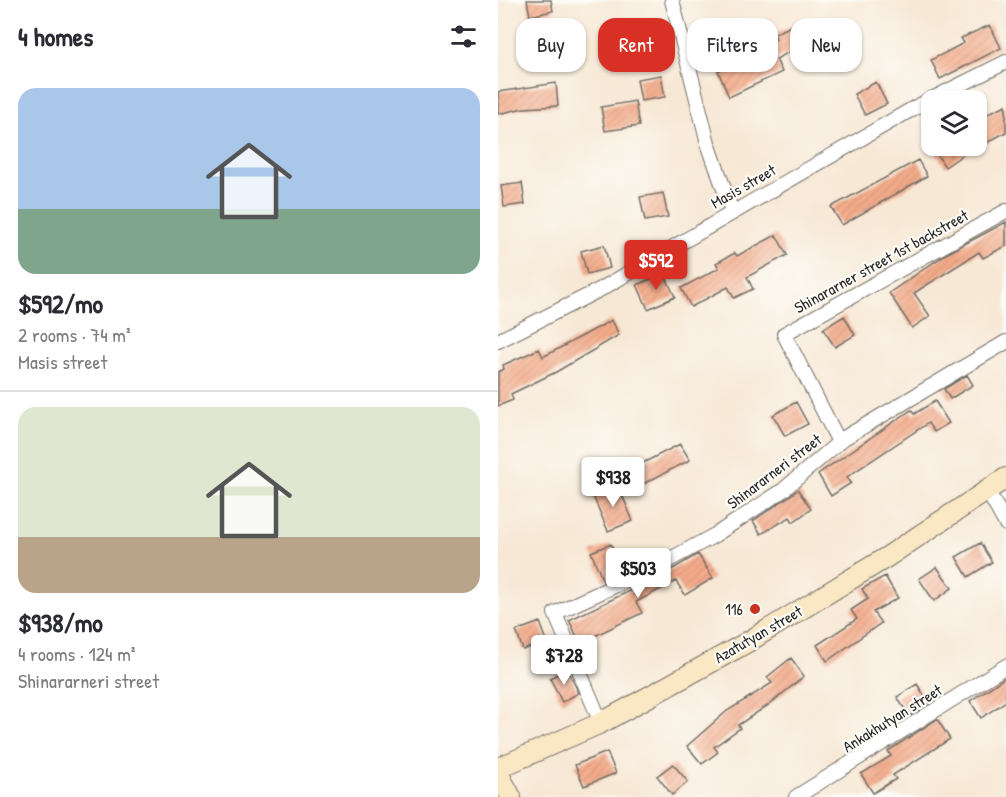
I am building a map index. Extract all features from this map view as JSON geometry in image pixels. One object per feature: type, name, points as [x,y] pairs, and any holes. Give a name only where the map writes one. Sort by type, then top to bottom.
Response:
[{"type":"street","points":[[672,0],[708,143],[732,212]]},
{"type":"street","name":"Masis street","points":[[498,340],[601,289],[914,108],[1006,62]]},
{"type":"street","name":"Shinararner street 1st backstreet","points":[[839,442],[784,333],[1006,211]]},
{"type":"street","name":"Shinararneri street","points":[[601,723],[555,614],[654,568],[716,535],[782,490],[839,442],[1006,342]]},
{"type":"street","name":"Azatutyan street","points":[[498,768],[601,723],[746,643],[887,557],[1006,478]]},
{"type":"street","points":[[988,492],[1006,524]]},
{"type":"street","name":"Ankakhutyan street","points":[[796,797],[1006,666]]},
{"type":"street","points":[[498,773],[511,797]]},
{"type":"building","points":[[527,0],[551,0],[553,11],[530,16]]},
{"type":"building","points":[[990,25],[1001,48],[940,79],[931,60],[964,43],[961,38]]},
{"type":"building","points":[[790,27],[790,52],[778,58],[778,32]]},
{"type":"building","points":[[778,63],[782,72],[729,97],[718,72],[778,72]]},
{"type":"building","points":[[661,75],[665,97],[641,101],[637,79]]},
{"type":"building","points":[[876,82],[887,104],[865,115],[854,94]]},
{"type":"building","points":[[556,83],[558,106],[524,108],[498,114],[498,92]]},
{"type":"building","points":[[635,101],[639,126],[605,131],[601,107]]},
{"type":"building","points":[[1006,105],[1006,132],[987,143],[987,114]]},
{"type":"building","points":[[938,156],[961,156],[945,167]]},
{"type":"building","points":[[918,160],[927,176],[842,225],[831,207]]},
{"type":"building","points":[[522,183],[525,204],[504,207],[501,186]]},
{"type":"building","points":[[663,193],[668,217],[645,221],[640,197]]},
{"type":"building","points":[[1006,222],[1006,246],[983,258],[979,252],[914,293],[930,316],[912,328],[889,293],[946,254]]},
{"type":"building","points":[[776,235],[787,255],[747,277],[753,289],[734,298],[728,287],[691,307],[681,288],[719,268],[716,263],[735,253],[737,256]]},
{"type":"building","points":[[604,245],[610,268],[587,274],[581,251]]},
{"type":"building","points":[[664,273],[675,297],[648,309],[637,285]]},
{"type":"building","points":[[844,316],[855,335],[835,347],[823,329]]},
{"type":"building","points":[[612,320],[619,335],[556,372],[511,394],[513,400],[498,406],[498,372],[504,369],[503,365],[539,349],[543,357]]},
{"type":"building","points":[[967,375],[973,385],[950,399],[944,389]]},
{"type":"building","points":[[935,401],[949,423],[934,432],[928,423],[847,477],[851,483],[831,496],[818,474],[911,410],[914,414]]},
{"type":"building","points":[[796,402],[808,424],[785,436],[773,415]]},
{"type":"building","points":[[680,444],[690,460],[641,485],[631,469]]},
{"type":"building","points":[[618,485],[633,521],[608,531],[593,496]]},
{"type":"building","points":[[798,490],[811,509],[793,522],[790,517],[761,534],[753,521]]},
{"type":"building","points":[[980,543],[992,562],[968,577],[956,557]]},
{"type":"building","points":[[611,544],[622,573],[603,581],[591,552]]},
{"type":"building","points":[[698,554],[713,578],[685,595],[676,581],[636,602],[642,613],[580,643],[569,620],[661,576]]},
{"type":"building","points":[[937,567],[952,588],[934,601],[919,579]]},
{"type":"building","points":[[885,576],[898,598],[873,612],[881,623],[827,661],[817,645],[857,619],[851,610],[868,599],[862,589]]},
{"type":"building","points":[[540,622],[547,641],[523,650],[516,631]]},
{"type":"building","points":[[791,658],[804,676],[770,704],[738,725],[740,728],[714,747],[718,752],[702,764],[687,746],[727,711],[772,683],[767,677]]},
{"type":"building","points":[[567,669],[579,693],[562,702],[550,678]]},
{"type":"building","points":[[1006,677],[1006,701],[981,718],[970,701]]},
{"type":"building","points":[[917,684],[929,703],[909,716],[897,697]]},
{"type":"building","points":[[937,719],[950,739],[893,775],[896,779],[873,793],[861,774],[891,756],[888,751]]},
{"type":"building","points":[[607,752],[616,773],[584,786],[575,765]]},
{"type":"building","points":[[673,764],[688,782],[672,795],[657,776]]},
{"type":"place","name":"116","points":[[755,609]]}]
